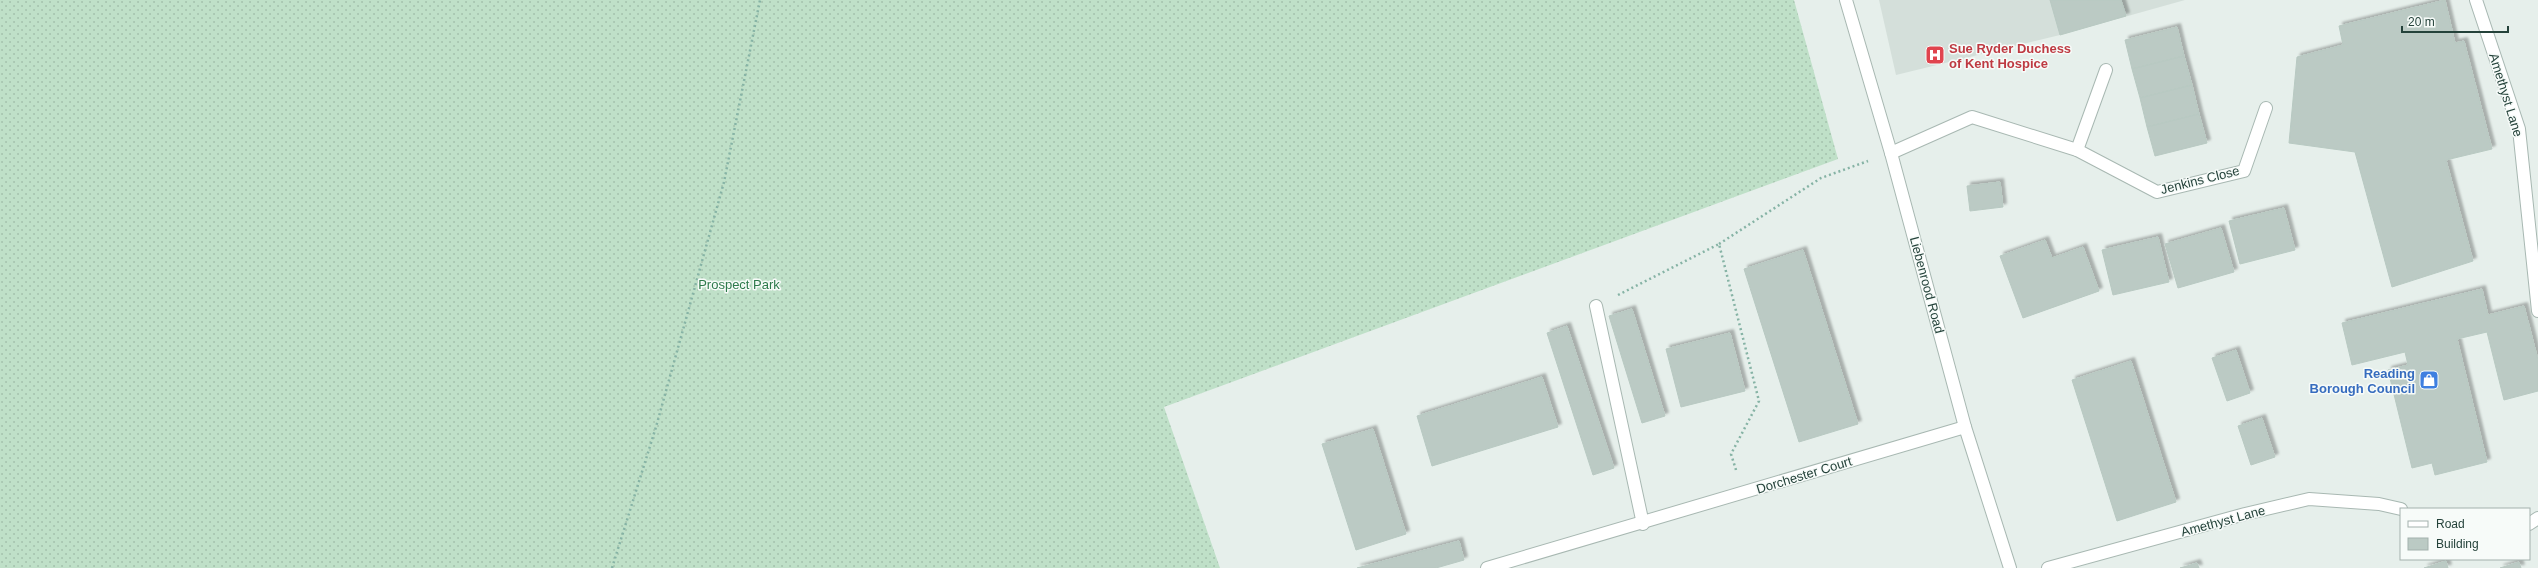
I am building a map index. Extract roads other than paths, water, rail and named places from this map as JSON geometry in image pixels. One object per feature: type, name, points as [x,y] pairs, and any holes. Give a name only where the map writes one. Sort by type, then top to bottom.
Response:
[{"type":"street","name":"Liebenrood Road","points":[[1846,0],[1891,153],[1965,427],[2010,568]]},
{"type":"street","name":"Amethyst Lane","points":[[2476,0],[2519,129],[2538,312]]},
{"type":"street","points":[[2077,150],[2106,70]]},
{"type":"street","name":"Jenkins Close","points":[[1891,153],[1972,117],[2077,150],[2157,192],[2244,171],[2266,108]]},
{"type":"street","points":[[1596,306],[1643,524]]},
{"type":"street","name":"Dorchester Court","points":[[1488,568],[1643,524],[1965,427]]},
{"type":"street","name":"Amethyst Lane","points":[[2048,568],[2246,514],[2309,499],[2379,504],[2400,509]]},
{"type":"place","name":"Sue Ryder Duchess of Kent Hospice","points":[[1935,55]]},
{"type":"place","name":"Reading Borough Council","points":[[2429,380]]},
{"type":"park label","name":"Prospect Park","points":[[739,284]]}]
